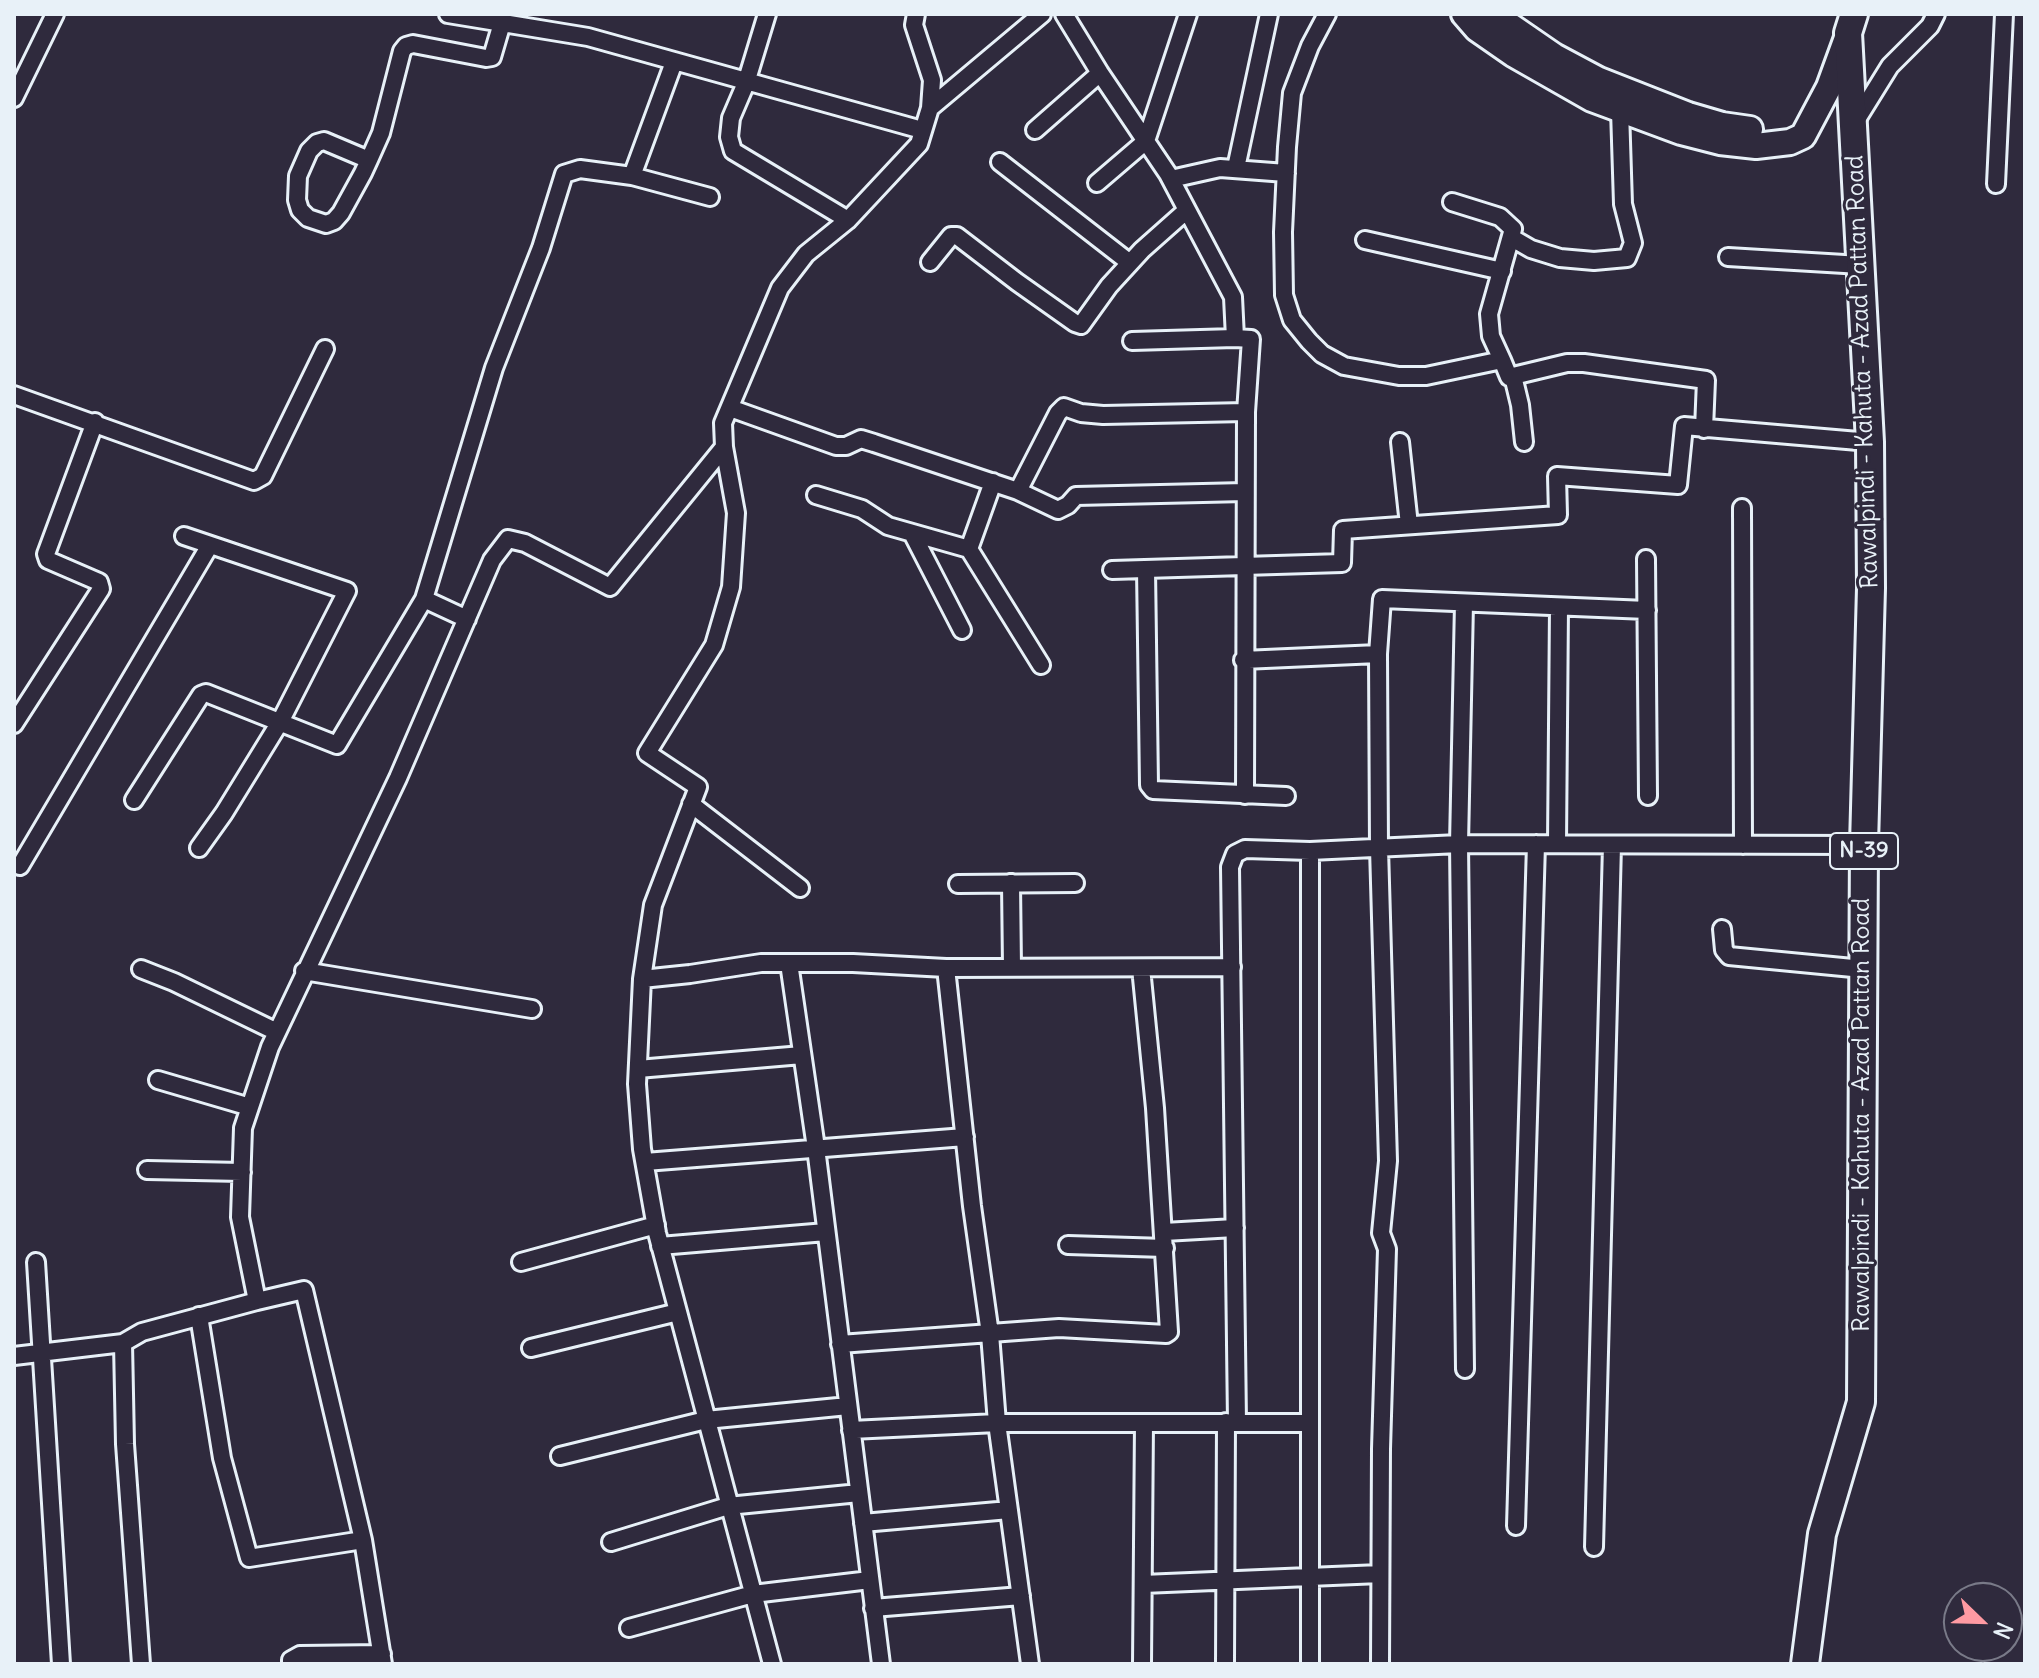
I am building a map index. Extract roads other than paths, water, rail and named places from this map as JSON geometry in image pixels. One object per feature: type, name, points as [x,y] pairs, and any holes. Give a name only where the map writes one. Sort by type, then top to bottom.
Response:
[{"type":"highway","name":"Rawalpindi - Kahuta - Azad Pattan Road","points":[[1805,1664],[1822,1534],[1861,1402],[1870,442],[1853,124],[1851,23]]},
{"type":"main road","points":[[1464,14],[1477,29],[1545,74],[1620,110],[1720,142],[1756,146],[1790,142],[1803,136],[1829,87],[1851,23]]},
{"type":"main road","points":[[1493,14],[1571,66],[1637,97],[1688,115],[1722,125],[1755,129],[1783,127],[1815,117]]},
{"type":"street","points":[[14,98],[55,14]]},
{"type":"street","points":[[448,14],[588,37],[922,130]]},
{"type":"street","points":[[767,14],[746,83],[731,118],[729,137],[733,151],[848,220]]},
{"type":"street","points":[[772,1664],[660,1246],[645,1162],[638,1069],[642,979],[653,905],[698,787],[647,753],[714,645],[731,587],[736,513],[724,447],[723,423],[780,288],[806,254],[848,220],[919,144],[930,108],[932,80],[914,25],[916,14]]},
{"type":"street","points":[[930,108],[1042,14]]},
{"type":"street","points":[[1064,14],[1171,179],[1233,297],[1235,338]]},
{"type":"street","points":[[1097,183],[1146,141],[1188,14]]},
{"type":"street","points":[[1236,168],[1269,14]]},
{"type":"street","points":[[1327,14],[1310,46],[1292,93],[1286,173],[1284,295],[1292,320],[1322,354],[1344,366],[1399,376],[1426,376],[1502,360]]},
{"type":"street","points":[[1853,124],[1890,66],[1930,26],[1936,14]]},
{"type":"street","points":[[1996,184],[2004,14]]},
{"type":"street","points":[[369,160],[324,141],[317,143],[309,151],[298,176],[297,200],[300,210],[326,224],[334,221],[369,160],[381,133],[402,51],[406,46],[413,44],[492,57],[502,23]]},
{"type":"street","points":[[632,176],[674,62]]},
{"type":"street","points":[[1035,130],[1100,73]]},
{"type":"street","points":[[1512,238],[1531,249],[1560,258],[1610,261],[1627,258],[1633,243],[1623,204],[1620,110]]},
{"type":"street","points":[[1000,162],[1130,263]]},
{"type":"street","points":[[1171,179],[1220,168],[1286,173]]},
{"type":"street","points":[[134,800],[201,695],[206,693],[337,745],[424,599],[494,368],[541,248],[564,174],[580,169],[632,176],[710,197]]},
{"type":"street","points":[[1452,202],[1500,217],[1513,229],[1488,326],[1509,377],[1567,363],[1584,363],[1706,380],[1704,429]]},
{"type":"street","points":[[930,262],[951,236],[957,236],[1081,325],[1130,263],[1187,210]]},
{"type":"street","points":[[1365,240],[1502,271]]},
{"type":"street","points":[[1728,257],[1861,265]]},
{"type":"street","points":[[1132,341],[1251,339],[1246,412],[1245,795]]},
{"type":"street","points":[[14,395],[254,481],[259,480],[325,349]]},
{"type":"street","points":[[1513,376],[1524,442]]},
{"type":"street","points":[[1018,491],[1064,407],[1081,413],[1103,415],[1246,412]]},
{"type":"street","points":[[730,408],[836,446],[846,446],[861,439],[1018,491],[1058,510],[1076,496],[1245,492]]},
{"type":"street","points":[[14,724],[101,589],[99,582],[48,560],[46,554],[95,422]]},
{"type":"street","points":[[1112,570],[1342,563],[1343,530],[1558,515],[1557,476],[1678,485],[1684,426],[1870,442]]},
{"type":"street","points":[[1400,442],[1409,525]]},
{"type":"street","points":[[257,1301],[240,1217],[243,1128],[277,1032],[398,778],[492,560],[508,539],[525,543],[610,587],[724,447]]},
{"type":"street","points":[[969,549],[993,482]]},
{"type":"street","points":[[816,495],[862,509],[888,526],[969,549],[1041,665]]},
{"type":"street","points":[[1742,508],[1743,845]]},
{"type":"street","points":[[912,533],[962,630]]},
{"type":"street","points":[[184,536],[347,591],[280,722],[199,848]]},
{"type":"street","points":[[20,866],[210,545]]},
{"type":"street","points":[[1646,559],[1648,796]]},
{"type":"street","points":[[1146,569],[1149,785],[1153,790],[1286,796]]},
{"type":"street","points":[[424,599],[467,619]]},
{"type":"street","points":[[1380,1664],[1381,1449],[1387,1249],[1381,1233],[1388,1161],[1379,848],[1378,654],[1382,599],[1647,610]]},
{"type":"street","points":[[1464,603],[1459,844],[1465,1369]]},
{"type":"street","points":[[1557,844],[1559,607]]},
{"type":"street","points":[[1243,660],[1378,654]]},
{"type":"street","points":[[691,804],[800,888]]},
{"type":"street","points":[[1225,1664],[1235,1228],[1230,867],[1235,854],[1245,849],[1310,851],[1459,844],[1864,845]]},
{"type":"street","points":[[1516,1526],[1536,844]]},
{"type":"street","points":[[1594,1547],[1612,845]]},
{"type":"street","points":[[1310,851],[1310,1664]]},
{"type":"street","points":[[1011,883],[1012,968]]},
{"type":"street","points":[[958,884],[1075,883]]},
{"type":"street","points":[[1722,929],[1724,950],[1729,956],[1863,969]]},
{"type":"street","points":[[642,979],[761,963],[853,963],[946,968],[1232,967]]},
{"type":"street","points":[[789,963],[816,1148],[881,1664]]},
{"type":"street","points":[[946,968],[990,1334],[997,1423],[1030,1664]]},
{"type":"street","points":[[840,1344],[1059,1328],[1169,1332],[1141,968]]},
{"type":"street","points":[[141,969],[277,1032]]},
{"type":"street","points":[[304,971],[532,1009]]},
{"type":"street","points":[[638,1069],[802,1055]]},
{"type":"street","points":[[158,1080],[250,1107]]},
{"type":"street","points":[[645,1162],[965,1137]]},
{"type":"street","points":[[147,1170],[242,1172]]},
{"type":"street","points":[[521,1262],[656,1225]]},
{"type":"street","points":[[1068,1245],[1164,1240],[1235,1228]]},
{"type":"street","points":[[660,1246],[826,1232]]},
{"type":"street","points":[[36,1262],[61,1664]]},
{"type":"street","points":[[14,1356],[123,1343],[142,1332],[304,1290],[363,1540],[382,1659],[300,1655],[291,1660],[291,1664]]},
{"type":"street","points":[[531,1348],[678,1312]]},
{"type":"street","points":[[199,1316],[222,1458],[249,1558],[363,1540]]},
{"type":"street","points":[[123,1343],[125,1444],[141,1664]]},
{"type":"street","points":[[560,1456],[706,1420],[848,1406]]},
{"type":"street","points":[[851,1430],[997,1423],[1309,1423]]},
{"type":"street","points":[[1142,1664],[1144,1423]]},
{"type":"street","points":[[611,1542],[728,1506],[859,1493]]},
{"type":"street","points":[[863,1523],[1009,1510]]},
{"type":"street","points":[[1143,1584],[1380,1574]]},
{"type":"street","points":[[629,1628],[753,1594],[870,1580]]},
{"type":"street","points":[[873,1608],[1021,1596]]}]
